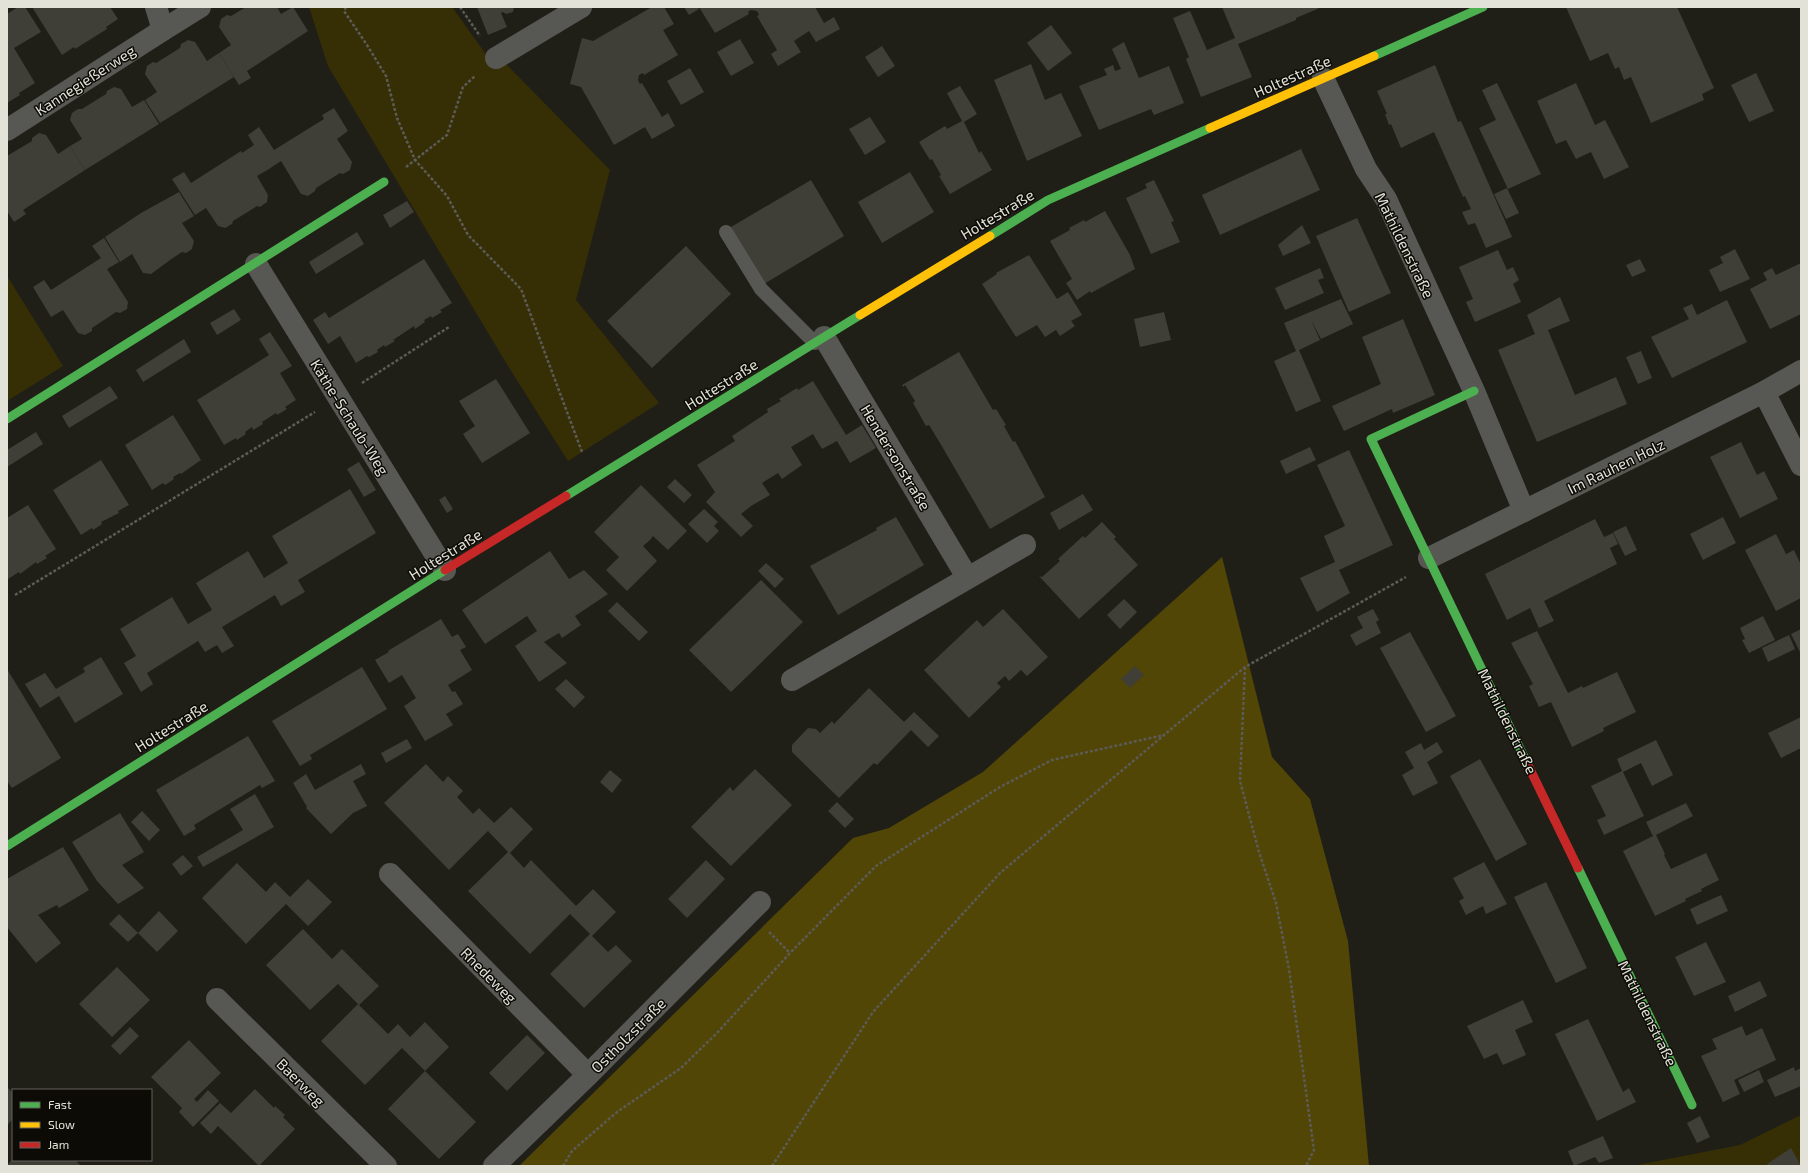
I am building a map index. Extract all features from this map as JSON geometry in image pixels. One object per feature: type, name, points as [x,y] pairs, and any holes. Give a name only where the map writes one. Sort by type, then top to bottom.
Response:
[{"type":"street","points":[[156,7],[163,30]]},
{"type":"street","name":"Kannegießerweg","points":[[7,130],[200,7]]},
{"type":"street","points":[[496,58],[581,7]]},
{"type":"street","name":"Holtestraße","points":[[7,846],[445,570],[1048,200],[1483,7]]},
{"type":"street","name":"Mathildenstraße","points":[[1323,78],[1366,169],[1386,200],[1474,391],[1524,511]]},
{"type":"street","points":[[7,419],[256,264],[384,182]]},
{"type":"street","name":"Käthe-Schaub-Weg","points":[[256,264],[445,570]]},
{"type":"street","name":"Hendersonstraße","points":[[819,340],[967,577]]},
{"type":"street","name":"Im Rauhen Holz","points":[[1430,560],[1524,511],[1764,392],[1801,371]]},
{"type":"street","name":"Mathildenstraße","points":[[1474,391],[1371,439],[1692,1106]]},
{"type":"street","points":[[1764,392],[1801,464]]},
{"type":"street","points":[[792,680],[967,577],[1025,545]]},
{"type":"street","name":"Rhedeweg","points":[[390,874],[588,1075]]},
{"type":"street","name":"Ostholzstraße","points":[[494,1166],[588,1075],[760,902]]},
{"type":"street","name":"Baerweg","points":[[217,999],[386,1166]]},
{"type":"lane","points":[[726,232],[761,289],[819,340]]},
{"type":"path","points":[[346,7],[344,11],[386,76],[397,118],[415,160],[447,196],[468,235],[521,289],[592,479]]},
{"type":"path","points":[[384,182],[447,135],[463,87],[496,58],[460,7]]},
{"type":"path","points":[[15,595],[339,398],[449,327]]},
{"type":"path","points":[[772,1166],[873,1012],[1000,873],[1166,735],[1245,666],[1430,560]]},
{"type":"path","points":[[1245,666],[1240,781],[1259,852],[1276,903],[1289,969],[1314,1150],[1306,1166]]},
{"type":"path","points":[[563,1166],[572,1151],[617,1112],[681,1068],[718,1032],[790,954],[876,866],[1000,786],[1052,760],[1166,735]]},
{"type":"shaded area","points":[[309,7],[452,7],[495,67],[504,62],[610,170],[576,300],[659,403],[568,461],[508,366],[328,66]]},
{"type":"shaded area","points":[[7,276],[63,366],[7,401]]},
{"type":"shaded area","points":[[1222,557],[1272,757],[1310,799],[1348,941],[1369,1166],[519,1166],[853,838],[889,828],[983,772]]},
{"type":"shaded area","points":[[1801,1115],[1801,1166],[1632,1166],[1740,1145]]},
{"type":"building","points":[[18,7],[25,7],[41,32],[14,48],[35,83],[7,103],[7,14]]},
{"type":"building","points":[[32,7],[110,7],[118,19],[106,27],[107,29],[75,49],[74,47],[62,55]]},
{"type":"building","points":[[246,7],[277,7],[281,14],[293,7],[308,31],[247,71],[251,78],[239,85],[219,53],[231,45],[219,27],[221,19],[227,15],[231,16]]},
{"type":"building","points":[[477,7],[514,7],[513,12],[506,14],[503,12],[501,13],[507,27],[488,35]]},
{"type":"building","points":[[652,7],[664,7],[674,24],[663,30],[678,55],[644,75],[643,73],[639,75],[638,80],[640,84],[642,83],[662,117],[668,113],[675,126],[652,139],[645,127],[614,145],[581,87],[570,84],[582,38],[593,41]]},
{"type":"building","points":[[684,7],[697,7],[699,9],[689,15]]},
{"type":"building","points":[[699,7],[815,7],[824,23],[834,17],[840,29],[816,42],[809,31],[794,41],[801,52],[778,66],[771,54],[777,50],[757,16],[759,15],[757,11],[751,10],[748,12],[749,14],[715,33]]},
{"type":"building","points":[[1222,7],[1322,7],[1296,18],[1296,20],[1238,44],[1252,77],[1201,97],[1186,59],[1189,57],[1173,18],[1190,11],[1207,50],[1235,38]]},
{"type":"building","points":[[1566,7],[1677,7],[1714,88],[1702,94],[1704,100],[1651,123],[1631,77],[1624,80],[1619,67],[1615,69],[1608,53],[1590,61]]},
{"type":"building","points":[[1051,25],[1072,53],[1048,71],[1027,43]]},
{"type":"building","points":[[740,39],[754,63],[731,76],[717,52]]},
{"type":"building","points":[[188,40],[195,42],[207,61],[219,53],[234,77],[160,123],[145,100],[157,92],[145,74],[147,66],[153,62],[156,63],[180,48],[181,44]]},
{"type":"building","points":[[1124,42],[1139,78],[1169,66],[1184,103],[1154,115],[1151,109],[1099,130],[1079,86],[1107,75],[1104,69],[1113,65],[1115,71],[1121,69],[1112,49]]},
{"type":"building","points":[[882,46],[895,66],[878,77],[865,57]]},
{"type":"building","points":[[1031,64],[1045,100],[1061,93],[1082,136],[1027,161],[994,80]]},
{"type":"building","points":[[1435,65],[1458,122],[1461,121],[1512,237],[1486,248],[1475,223],[1468,225],[1462,212],[1471,209],[1465,196],[1463,197],[1434,132],[1401,148],[1391,124],[1389,125],[1385,114],[1387,114],[1377,91]]},
{"type":"building","points":[[690,68],[704,92],[681,105],[667,81]]},
{"type":"building","points":[[1756,73],[1774,111],[1749,122],[1731,85]]},
{"type":"building","points":[[1497,83],[1541,174],[1508,189],[1479,128],[1496,120],[1482,90]]},
{"type":"building","points":[[1576,83],[1595,125],[1605,120],[1629,167],[1604,179],[1591,152],[1576,159],[1566,140],[1556,144],[1537,101]]},
{"type":"building","points":[[960,86],[977,114],[964,122],[979,153],[981,151],[992,170],[950,194],[939,176],[941,175],[932,159],[930,160],[919,142],[945,126],[947,129],[962,121],[947,93]]},
{"type":"building","points":[[114,87],[121,89],[132,107],[144,100],[159,124],[85,170],[70,146],[82,139],[70,120],[72,113],[78,109],[82,109],[106,94],[107,91]]},
{"type":"building","points":[[334,108],[348,131],[337,139],[352,162],[350,170],[343,174],[340,173],[316,188],[315,191],[308,196],[301,194],[281,161],[257,176],[268,195],[267,202],[260,207],[257,206],[233,221],[232,224],[225,228],[218,226],[206,208],[195,215],[172,179],[184,172],[191,183],[241,151],[242,153],[254,145],[248,135],[259,127],[274,150],[324,119],[322,115]]},
{"type":"building","points":[[870,117],[886,142],[865,155],[849,129]]},
{"type":"building","points":[[39,133],[46,135],[58,154],[70,146],[85,170],[23,210],[26,214],[14,222],[7,211],[7,156],[32,141],[32,138]]},
{"type":"building","points":[[1301,149],[1320,190],[1220,235],[1202,195]]},
{"type":"building","points":[[910,172],[934,212],[882,243],[858,202]]},
{"type":"building","points":[[811,180],[844,236],[764,284],[731,227]]},
{"type":"building","points":[[1154,180],[1174,221],[1171,222],[1180,242],[1151,254],[1126,198],[1147,188],[1145,184]]},
{"type":"building","points":[[1507,188],[1519,213],[1506,219],[1494,194]]},
{"type":"building","points":[[179,192],[194,216],[182,223],[194,241],[192,249],[186,253],[182,252],[151,274],[143,273],[132,254],[120,262],[105,237],[141,213]]},
{"type":"building","points":[[407,201],[414,212],[390,228],[383,215]]},
{"type":"building","points":[[1105,211],[1130,255],[1135,269],[1091,293],[1090,291],[1077,300],[1066,283],[1072,279],[1050,241],[1070,230],[1069,228],[1084,220],[1085,222]]},
{"type":"building","points":[[1357,218],[1391,293],[1349,312],[1316,236]]},
{"type":"building","points":[[1302,225],[1311,243],[1283,256],[1278,245]]},
{"type":"building","points":[[357,232],[364,244],[316,274],[309,262]]},
{"type":"building","points":[[104,238],[119,262],[107,269],[128,302],[127,309],[120,313],[116,312],[92,328],[92,331],[85,335],[78,333],[63,310],[51,317],[33,287],[44,280],[51,290],[101,258],[92,246]]},
{"type":"building","points":[[686,246],[731,294],[652,368],[607,321]]},
{"type":"building","points":[[1735,249],[1750,279],[1720,292],[1709,270],[1723,263],[1720,257]]},
{"type":"building","points":[[1498,250],[1507,270],[1513,267],[1519,280],[1513,284],[1521,302],[1475,322],[1466,302],[1473,299],[1459,267]]},
{"type":"building","points":[[1029,255],[1057,299],[1068,292],[1082,315],[1071,321],[1075,326],[1060,336],[1056,330],[1045,337],[1037,325],[1016,337],[982,284],[997,274],[996,273]]},
{"type":"building","points":[[424,259],[452,303],[440,310],[442,312],[432,318],[431,316],[424,320],[425,322],[415,329],[414,326],[393,340],[395,341],[385,347],[384,345],[377,350],[378,352],[369,357],[367,356],[356,363],[340,336],[328,344],[313,320],[325,312],[329,318]]},
{"type":"building","points":[[1640,259],[1646,271],[1632,277],[1626,265]]},
{"type":"building","points":[[1801,263],[1801,314],[1770,329],[1750,289],[1767,280],[1763,273],[1772,268],[1776,275]]},
{"type":"building","points":[[1320,268],[1324,278],[1318,280],[1324,293],[1285,310],[1275,288]]},
{"type":"building","points":[[1560,297],[1570,321],[1548,330],[1575,395],[1616,377],[1627,404],[1537,442],[1498,350],[1535,334],[1527,315]]},
{"type":"building","points":[[1341,299],[1353,324],[1321,339],[1311,320],[1320,340],[1299,350],[1321,401],[1296,412],[1274,361],[1296,351],[1284,323]]},
{"type":"building","points":[[1727,300],[1747,342],[1672,378],[1651,337],[1689,319],[1683,308],[1692,304],[1697,315]]},
{"type":"building","points":[[234,309],[241,320],[217,335],[210,323]]},
{"type":"building","points":[[1164,312],[1171,340],[1140,347],[1134,319]]},
{"type":"building","points":[[1403,319],[1435,395],[1393,413],[1392,409],[1344,431],[1332,406],[1381,384],[1362,337]]},
{"type":"building","points":[[270,332],[292,366],[280,373],[296,400],[285,407],[287,409],[277,415],[276,413],[262,422],[263,424],[253,430],[252,427],[245,432],[246,434],[237,440],[236,438],[224,445],[197,400],[269,355],[259,339]]},
{"type":"building","points":[[184,339],[191,352],[143,382],[136,370]]},
{"type":"building","points":[[1641,351],[1652,378],[1638,384],[1626,357]]},
{"type":"building","points":[[959,352],[993,410],[996,409],[1006,425],[1004,426],[1013,442],[1015,441],[1045,497],[990,529],[929,425],[926,426],[913,403],[915,401],[905,385],[903,387],[902,385]]},
{"type":"building","points":[[496,379],[530,433],[482,463],[463,434],[475,426],[459,401]]},
{"type":"building","points":[[813,381],[846,435],[862,425],[876,448],[850,463],[837,441],[822,449],[813,434],[791,447],[802,465],[782,479],[778,473],[762,483],[770,495],[751,506],[741,514],[753,526],[741,537],[706,502],[715,492],[697,465],[735,441],[732,436],[768,412],[767,409],[781,401],[779,399],[797,388],[798,390]]},
{"type":"building","points":[[110,386],[118,398],[69,428],[62,416]]},
{"type":"building","points":[[173,415],[201,460],[181,474],[180,473],[173,477],[174,479],[165,485],[163,483],[152,490],[125,445]]},
{"type":"building","points":[[36,432],[43,444],[7,467],[7,450]]},
{"type":"building","points":[[1741,442],[1757,475],[1764,471],[1778,499],[1740,518],[1710,457]]},
{"type":"building","points":[[1310,447],[1316,460],[1286,474],[1280,461]]},
{"type":"building","points":[[1349,450],[1393,545],[1339,570],[1350,593],[1317,612],[1300,578],[1335,562],[1324,536],[1345,526],[1317,465]]},
{"type":"building","points":[[101,460],[129,505],[118,511],[119,513],[101,522],[102,524],[93,530],[92,528],[81,535],[53,490]]},
{"type":"building","points":[[359,462],[376,490],[364,497],[347,469]]},
{"type":"building","points":[[675,479],[692,495],[684,503],[667,487]]},
{"type":"building","points":[[641,485],[687,531],[668,550],[653,536],[643,546],[657,561],[627,591],[606,570],[619,557],[594,532]]},
{"type":"building","points":[[350,489],[376,533],[298,580],[305,592],[281,606],[275,595],[222,627],[234,646],[222,653],[217,645],[205,652],[198,641],[147,673],[153,684],[141,692],[124,663],[136,656],[120,629],[172,597],[188,624],[212,610],[196,583],[248,551],[264,578],[288,563],[272,536]]},
{"type":"building","points":[[1083,494],[1093,510],[1059,530],[1050,513]]},
{"type":"building","points":[[445,496],[453,509],[447,513],[439,500]]},
{"type":"building","points":[[28,505],[56,549],[45,556],[47,558],[37,564],[36,562],[20,574],[19,572],[8,579],[7,518]]},
{"type":"building","points":[[704,509],[718,522],[714,526],[719,531],[707,543],[688,524]]},
{"type":"building","points":[[896,517],[924,565],[838,615],[810,566],[877,530],[876,528]]},
{"type":"building","points":[[1723,517],[1736,543],[1703,560],[1690,534]]},
{"type":"building","points":[[1595,519],[1604,537],[1613,533],[1618,544],[1610,548],[1617,564],[1544,601],[1554,621],[1539,628],[1530,608],[1507,620],[1485,574]]},
{"type":"building","points":[[1102,522],[1116,537],[1114,539],[1138,565],[1079,619],[1039,576],[1042,577],[1060,561],[1058,559],[1083,536],[1085,538]]},
{"type":"building","points":[[1626,526],[1637,550],[1625,556],[1613,532]]},
{"type":"building","points":[[1776,534],[1786,554],[1794,550],[1801,565],[1801,598],[1776,611],[1745,550]]},
{"type":"building","points":[[550,551],[569,579],[584,570],[608,594],[575,616],[581,625],[562,638],[559,633],[544,642],[567,663],[539,682],[515,646],[537,631],[527,616],[485,644],[462,610]]},
{"type":"building","points":[[766,563],[784,579],[775,588],[758,571]]},
{"type":"building","points":[[761,580],[803,622],[731,692],[689,650]]},
{"type":"building","points":[[1124,599],[1137,612],[1120,629],[1107,615]]},
{"type":"building","points":[[617,602],[648,632],[639,641],[608,611]]},
{"type":"building","points":[[1003,609],[1048,657],[1027,676],[1021,670],[1009,681],[1005,676],[997,683],[1001,687],[969,718],[924,670],[977,620],[983,627]]},
{"type":"building","points":[[1373,609],[1379,620],[1376,622],[1381,633],[1356,646],[1350,635],[1363,628],[1357,617]]},
{"type":"building","points":[[1763,616],[1775,640],[1749,653],[1742,640],[1745,639],[1740,628]]},
{"type":"building","points":[[441,619],[452,637],[458,634],[466,647],[460,650],[472,670],[448,685],[452,692],[455,691],[463,704],[446,714],[453,725],[425,741],[404,706],[416,698],[402,675],[389,683],[375,660]]},
{"type":"building","points":[[1801,629],[1801,654],[1791,634]]},
{"type":"building","points":[[1537,631],[1568,693],[1582,686],[1583,688],[1617,672],[1636,712],[1603,728],[1604,731],[1572,747],[1551,702],[1539,707],[1529,686],[1533,684],[1511,643]]},
{"type":"building","points":[[1410,632],[1456,716],[1426,732],[1380,648]]},
{"type":"building","points":[[1789,635],[1795,649],[1768,662],[1762,648]]},
{"type":"building","points":[[101,657],[123,694],[75,723],[59,696],[40,708],[25,684],[45,673],[56,689],[85,672],[83,668]]},
{"type":"building","points":[[1135,666],[1144,675],[1130,688],[1121,679]]},
{"type":"building","points":[[362,667],[387,709],[310,755],[312,759],[300,766],[272,721]]},
{"type":"building","points":[[7,669],[61,758],[12,788],[7,781]]},
{"type":"building","points":[[566,679],[585,697],[574,708],[555,689]]},
{"type":"building","points":[[869,688],[904,722],[914,712],[939,736],[928,747],[911,730],[877,765],[874,763],[839,798],[792,752],[792,745],[808,728],[816,729],[820,733],[832,721],[834,724]]},
{"type":"building","points":[[1801,717],[1801,748],[1781,758],[1768,733]]},
{"type":"building","points":[[248,736],[275,781],[262,788],[260,785],[194,825],[196,829],[184,836],[156,790]]},
{"type":"building","points":[[407,739],[412,748],[386,763],[381,753]]},
{"type":"building","points":[[1656,740],[1673,775],[1652,786],[1641,763],[1623,772],[1644,816],[1604,835],[1597,820],[1606,816],[1591,786],[1622,771],[1617,759]]},
{"type":"building","points":[[1437,742],[1443,752],[1427,762],[1438,783],[1413,796],[1402,775],[1414,768],[1405,752],[1421,743],[1424,750]]},
{"type":"building","points":[[1480,759],[1527,844],[1496,861],[1450,776]]},
{"type":"building","points":[[361,764],[366,774],[353,781],[367,806],[353,813],[331,834],[306,808],[307,807],[293,783],[306,774],[315,790]]},
{"type":"building","points":[[426,764],[443,782],[448,776],[463,791],[457,797],[473,814],[479,808],[494,823],[511,807],[533,829],[510,853],[524,868],[531,860],[576,906],[593,889],[616,912],[592,936],[608,952],[616,945],[632,961],[584,1008],[550,974],[590,934],[570,914],[530,954],[468,891],[508,852],[488,831],[449,870],[384,803]]},
{"type":"building","points":[[755,769],[792,805],[731,866],[691,827],[730,787],[733,791]]},
{"type":"building","points":[[610,770],[622,780],[612,793],[600,782]]},
{"type":"building","points":[[255,794],[274,827],[203,867],[197,857],[243,830],[230,809]]},
{"type":"building","points":[[837,802],[854,819],[845,828],[828,811]]},
{"type":"building","points":[[1686,803],[1693,816],[1656,835],[1665,854],[1664,855],[1671,869],[1706,853],[1719,880],[1701,889],[1702,891],[1685,899],[1686,901],[1655,916],[1623,851],[1653,836],[1646,822]]},
{"type":"building","points":[[142,811],[160,830],[149,841],[131,822]]},
{"type":"building","points":[[120,813],[144,852],[122,865],[144,888],[118,904],[97,881],[72,842]]},
{"type":"building","points":[[63,847],[89,890],[59,908],[57,905],[38,915],[61,943],[36,963],[7,927],[7,879]]},
{"type":"building","points":[[183,855],[193,866],[181,876],[172,864]]},
{"type":"building","points":[[706,860],[725,879],[687,918],[668,899]]},
{"type":"building","points":[[1484,862],[1507,904],[1486,914],[1483,906],[1466,915],[1459,901],[1464,898],[1453,878]]},
{"type":"building","points":[[237,863],[266,892],[275,882],[290,897],[308,879],[332,902],[308,926],[286,904],[246,944],[202,898]]},
{"type":"building","points":[[1546,882],[1587,968],[1556,983],[1514,897]]},
{"type":"building","points":[[1721,895],[1728,911],[1697,925],[1690,909]]},
{"type":"building","points":[[159,911],[178,931],[157,952],[138,933]]},
{"type":"building","points":[[119,914],[138,933],[128,942],[109,924]]},
{"type":"building","points":[[303,929],[332,959],[342,949],[379,986],[359,1005],[388,1034],[398,1024],[410,1037],[425,1022],[449,1047],[425,1071],[402,1048],[365,1085],[321,1041],[358,1004],[338,984],[310,1010],[266,965]]},
{"type":"building","points":[[1706,942],[1726,982],[1694,996],[1675,957]]},
{"type":"building","points":[[117,967],[150,1000],[112,1037],[79,1004]]},
{"type":"building","points":[[1760,981],[1767,996],[1735,1012],[1728,996]]},
{"type":"building","points":[[1523,1000],[1533,1022],[1515,1030],[1526,1055],[1503,1065],[1497,1053],[1484,1059],[1467,1026]]},
{"type":"building","points":[[1588,1019],[1623,1092],[1629,1088],[1636,1102],[1597,1121],[1555,1034]]},
{"type":"building","points":[[1742,1026],[1746,1036],[1762,1028],[1776,1060],[1734,1080],[1740,1094],[1723,1102],[1701,1056],[1717,1049],[1712,1039]]},
{"type":"building","points":[[130,1027],[139,1036],[120,1055],[111,1046]]},
{"type":"building","points":[[527,1035],[545,1053],[507,1091],[489,1073]]},
{"type":"building","points":[[189,1040],[221,1073],[194,1099],[197,1102],[208,1090],[219,1101],[193,1127],[179,1112],[182,1108],[151,1077]]},
{"type":"building","points":[[1794,1067],[1795,1071],[1801,1068],[1801,1086],[1775,1097],[1767,1080]]},
{"type":"building","points":[[1759,1070],[1764,1082],[1744,1092],[1738,1080]]},
{"type":"building","points":[[425,1071],[476,1122],[439,1159],[388,1109]]},
{"type":"building","points":[[7,1087],[12,1092],[12,1120],[7,1125]]},
{"type":"building","points":[[255,1089],[274,1108],[275,1106],[285,1115],[283,1117],[295,1129],[259,1166],[218,1126],[211,1134],[200,1123],[220,1103],[231,1113]]},
{"type":"building","points":[[1700,1116],[1710,1137],[1697,1143],[1687,1123]]},
{"type":"building","points":[[1603,1136],[1613,1158],[1599,1163],[1595,1157],[1574,1166],[1568,1151]]},
{"type":"building","points":[[1791,1148],[1801,1166],[1769,1166],[1767,1164]]},
{"type":"building","points":[[12,1160],[76,1161],[81,1166],[8,1166],[7,1165]]},
{"type":"traffic: fast","points":[[1374,56],[1483,7]]},
{"type":"traffic: fast","points":[[990,236],[1048,200],[1210,128]]},
{"type":"traffic: fast","points":[[7,419],[384,182]]},
{"type":"traffic: fast","points":[[566,496],[860,315]]},
{"type":"traffic: fast","points":[[1474,391],[1371,439],[1525,759]]},
{"type":"traffic: fast","points":[[7,846],[445,570]]},
{"type":"traffic: fast","points":[[1578,868],[1692,1105]]},
{"type":"traffic: slow","points":[[1210,128],[1374,56]]},
{"type":"traffic: slow","points":[[860,315],[990,236]]},
{"type":"traffic: jam","points":[[445,570],[566,496]]},
{"type":"traffic: jam","points":[[1525,759],[1578,868]]}]
